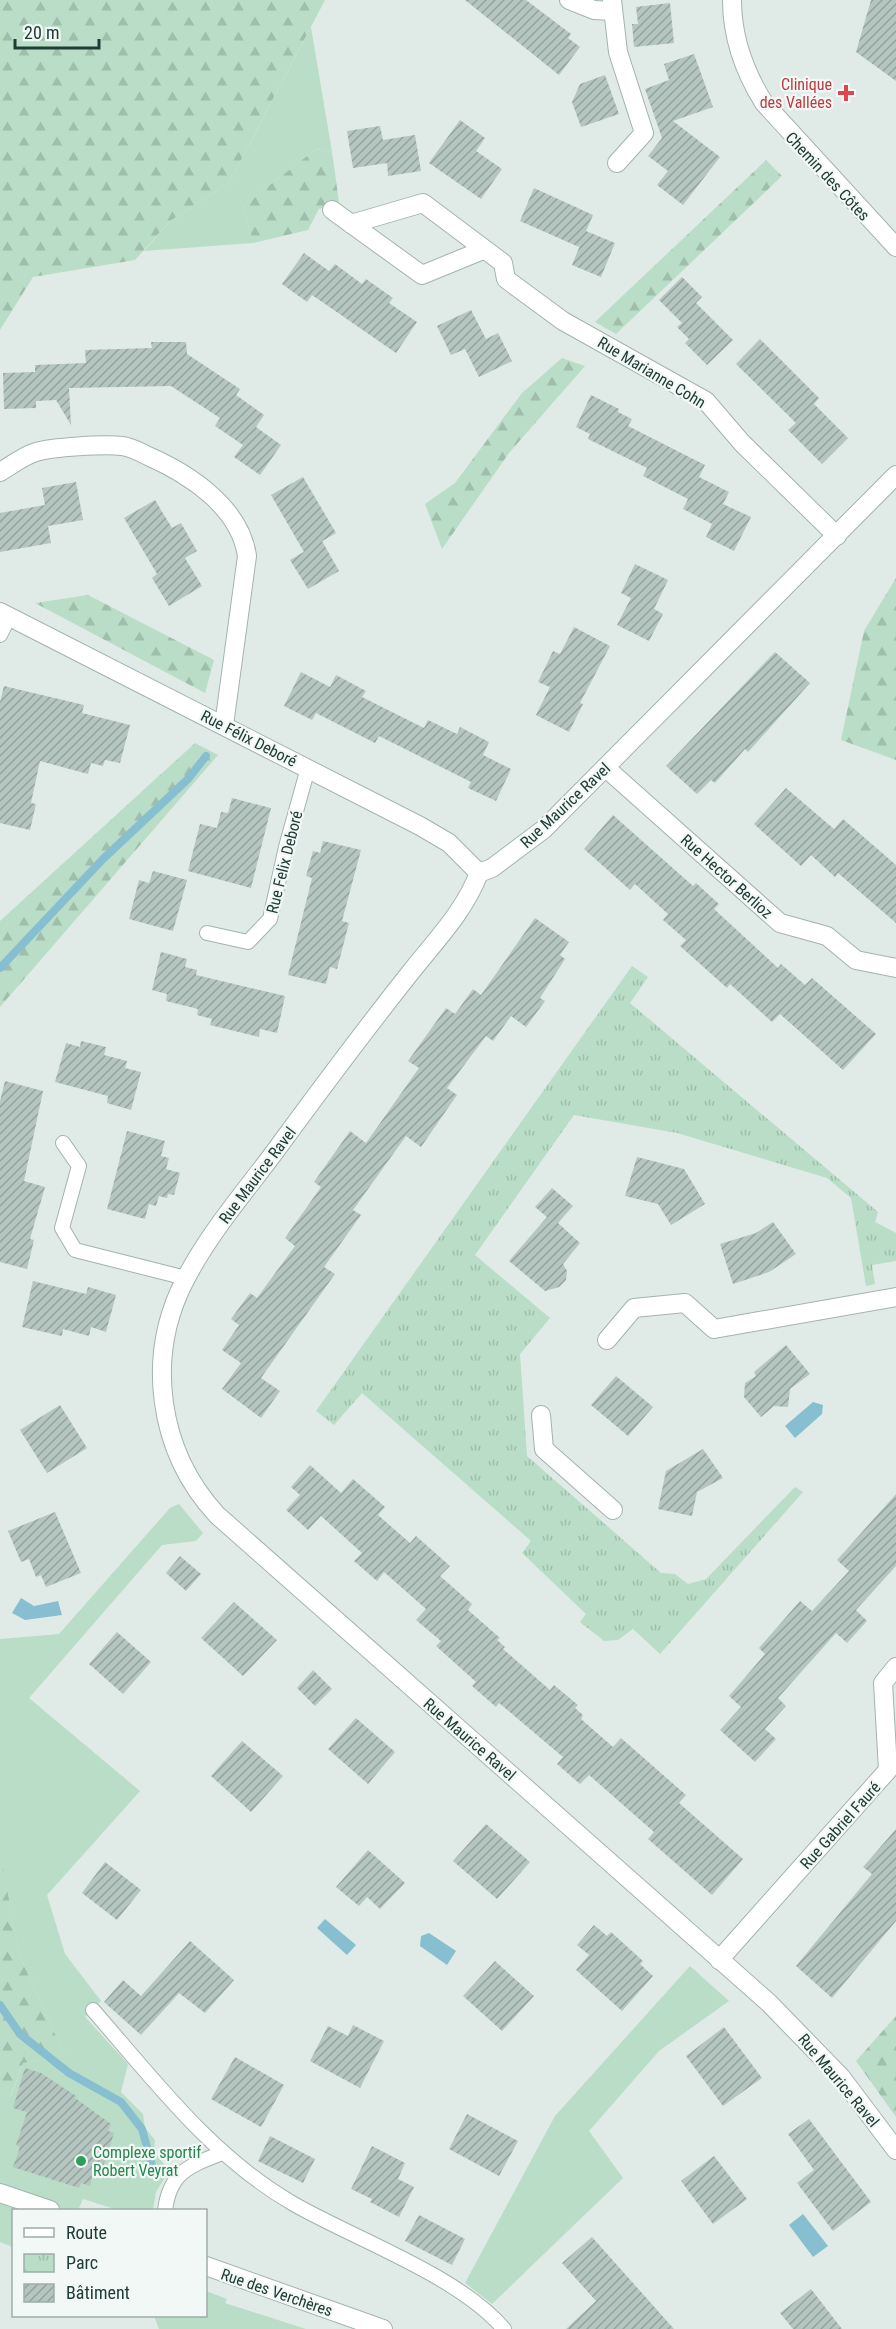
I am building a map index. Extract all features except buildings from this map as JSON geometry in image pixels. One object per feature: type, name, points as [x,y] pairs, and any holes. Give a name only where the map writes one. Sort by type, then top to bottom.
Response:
[{"type":"street","points":[[569,0],[594,10],[613,5],[618,52],[644,133],[617,163]]},
{"type":"street","name":"Chemin des Côtes","points":[[732,0],[738,49],[750,80],[764,103],[896,248]]},
{"type":"street","name":"Rue Marianne Cohn","points":[[351,224],[423,203],[503,263],[506,279],[564,321],[706,401],[742,443],[837,536]]},
{"type":"street","points":[[332,210],[422,275],[483,250]]},
{"type":"street","points":[[0,472],[23,457],[44,450],[124,446],[178,469],[215,500],[233,523],[247,556],[224,725]]},
{"type":"street","name":"Rue Maurice Ravel","points":[[896,475],[544,829],[492,868],[479,873],[471,895],[449,927],[320,1091],[217,1229],[186,1278],[168,1323],[161,1383],[171,1438],[193,1485],[203,1500],[247,1544],[809,2041],[841,2077],[896,2150]]},
{"type":"street","name":"Rue Félix Deboré","points":[[5,615],[309,768],[449,843],[479,873]]},
{"type":"street","name":"Rue Hector Berlioz","points":[[606,768],[780,923],[827,936],[856,960],[896,968]]},
{"type":"street","points":[[607,1340],[634,1308],[685,1303],[714,1329],[896,1297]]},
{"type":"street","points":[[541,1415],[544,1449],[613,1510]]},
{"type":"street","name":"Rue Gabriel Fauré","points":[[719,1960],[888,1770],[882,1683],[896,1667]]},
{"type":"street","points":[[0,2193],[44,2209]]},
{"type":"street","name":"Rue des Verchères","points":[[207,2266],[383,2329]]},
{"type":"lane","name":"Rue Félix Deboré","points":[[0,635],[5,615]]},
{"type":"lane","name":"Rue Felix Deboré","points":[[207,933],[248,942],[270,919],[286,847],[309,768]]},
{"type":"lane","points":[[63,1143],[79,1166],[62,1228],[75,1250],[186,1278]]},
{"type":"lane","points":[[93,2010],[222,2153],[292,2203],[405,2261],[456,2291],[504,2329]]},
{"type":"lane","points":[[165,2209],[170,2188],[176,2178],[196,2163],[222,2153]]},
{"type":"green space","points":[[0,0],[325,0],[229,183],[170,221],[135,260],[33,277],[0,330]]},
{"type":"green space","points":[[311,27],[332,152],[316,149],[243,206],[253,243],[144,251],[170,221],[229,183]]},
{"type":"green space","points":[[316,149],[332,152],[339,202],[319,209],[308,230],[253,243],[243,206]]},
{"type":"green space","points":[[766,160],[782,176],[616,334],[595,322]]},
{"type":"green space","points":[[562,358],[585,366],[509,453],[442,549],[425,504],[455,483],[522,393]]},
{"type":"green space","points":[[896,578],[896,760],[841,740],[864,631]]},
{"type":"green space","points":[[88,595],[214,660],[205,693],[35,603]]},
{"type":"green space","points":[[195,743],[218,755],[0,1007],[0,921]]},
{"type":"green space","points":[[632,966],[648,977],[630,1003],[878,1212],[875,1222],[896,1233],[896,1261],[872,1265],[875,1284],[866,1286],[851,1198],[827,1178],[677,1133],[574,1115],[475,1255],[550,1318],[520,1354],[527,1456],[661,1573],[675,1574],[688,1584],[706,1579],[795,1487],[803,1492],[660,1654],[633,1629],[618,1640],[604,1641],[580,1622],[586,1614],[522,1553],[531,1541],[362,1393],[334,1425],[316,1411]]},
{"type":"green space","points":[[179,1504],[203,1533],[196,1541],[162,1545],[29,1698],[140,1791],[47,1895],[65,1954],[101,2001],[85,2017],[128,2064],[121,2092],[143,2114],[145,2128],[155,2140],[154,2151],[169,2171],[156,2192],[153,2209],[115,2209],[83,2199],[78,2209],[12,2209],[12,2247],[0,2242],[0,2093],[11,2096],[23,2063],[65,2056],[19,1954],[0,1855],[0,1639],[59,1634],[170,1508]]},
{"type":"green space","points":[[0,1851],[19,1954],[65,2056],[23,2063],[10,2097],[0,2093]]},
{"type":"green space","points":[[690,1966],[729,2001],[659,2051],[589,2131],[623,2178],[492,2304],[465,2283],[555,2116]]},
{"type":"green space","points":[[896,2016],[896,2117],[856,2061]]},
{"type":"green space","points":[[207,2291],[227,2299],[225,2303],[306,2329],[159,2329],[154,2317],[207,2317]]},
{"type":"water","points":[[813,1402],[823,1405],[822,1414],[795,1438],[785,1426]]},
{"type":"water","points":[[21,1598],[34,1606],[58,1601],[62,1615],[25,1620],[12,1613]]},
{"type":"water","points":[[325,1919],[356,1945],[347,1955],[317,1928]]},
{"type":"water","points":[[429,1933],[456,1951],[447,1965],[420,1946],[421,1936]]},
{"type":"water","points":[[803,2214],[828,2246],[813,2257],[789,2225]]},
{"type":"waterway","points":[[0,968],[103,859],[188,779],[206,756]]},
{"type":"waterway","points":[[0,2005],[20,2034],[69,2073],[121,2102],[142,2129],[154,2173]]},
{"type":"place","name":"Clinique des Vallées","points":[[846,93]]},
{"type":"place","name":"Complexe sportif Robert Veyrat","points":[[81,2161]]}]
